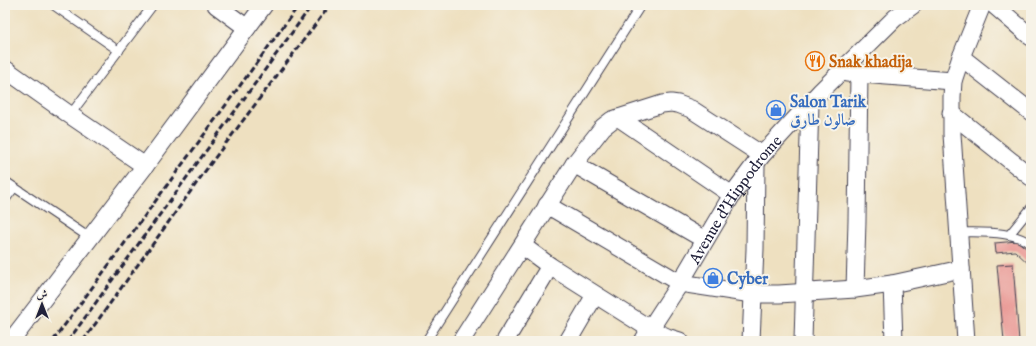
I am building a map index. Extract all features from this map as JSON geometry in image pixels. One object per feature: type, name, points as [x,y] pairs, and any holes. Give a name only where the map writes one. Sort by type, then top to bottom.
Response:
[{"type":"street","points":[[216,5],[247,28]]},
{"type":"street","points":[[11,341],[145,166],[264,5]]},
{"type":"street","name":"Avenue d'Hippodrome","points":[[646,335],[680,282],[732,195],[759,159],[821,91],[868,44],[895,18],[913,5]]},
{"type":"street","points":[[966,341],[952,113],[953,81],[982,5]]},
{"type":"street","points":[[994,5],[1031,37]]},
{"type":"street","points":[[961,58],[1031,112]]},
{"type":"street","points":[[5,69],[145,166]]},
{"type":"street","points":[[840,73],[953,81]]},
{"type":"street","points":[[855,289],[859,74]]},
{"type":"street","points":[[462,341],[574,164],[603,127],[612,120],[662,104],[671,103],[691,109],[759,159],[751,341]]},
{"type":"street","points":[[803,341],[810,103]]},
{"type":"street","points":[[952,113],[1031,177]]},
{"type":"street","points":[[619,118],[732,195]]},
{"type":"street","points":[[574,164],[705,240]]},
{"type":"street","points":[[548,205],[680,282],[752,294],[805,293],[855,289],[892,284],[961,268]]},
{"type":"street","points":[[523,246],[550,266],[595,294],[646,335],[667,337],[680,341]]},
{"type":"street","points":[[505,341],[550,266]]},
{"type":"street","points":[[892,284],[894,341]]},
{"type":"street","points":[[568,341],[595,294]]},
{"type":"lane","points":[[53,5],[118,52]]},
{"type":"lane","points":[[70,115],[154,5]]},
{"type":"lane","points":[[426,341],[641,5]]},
{"type":"lane","points":[[5,181],[90,238]]},
{"type":"lane","points":[[5,200],[14,188]]},
{"type":"lane","points":[[1009,235],[1031,208]]},
{"type":"lane","points":[[959,232],[1017,236],[1031,244]]},
{"type":"building","points":[[1017,241],[1031,252],[1031,266],[1015,251],[996,253],[995,243]]},
{"type":"building","points":[[1013,264],[1019,341],[1004,341],[997,265]]},
{"type":"railway","points":[[53,341],[299,5]]},
{"type":"railway","points":[[68,341],[312,5]]},
{"type":"railway","points":[[83,341],[211,163],[330,5]]},
{"type":"place","name":"Snak khadija","points":[[815,61]]},
{"type":"place","name":"Salon Tarik صالون طارق","points":[[776,110]]},
{"type":"place","name":"Cyber","points":[[713,278]]}]
